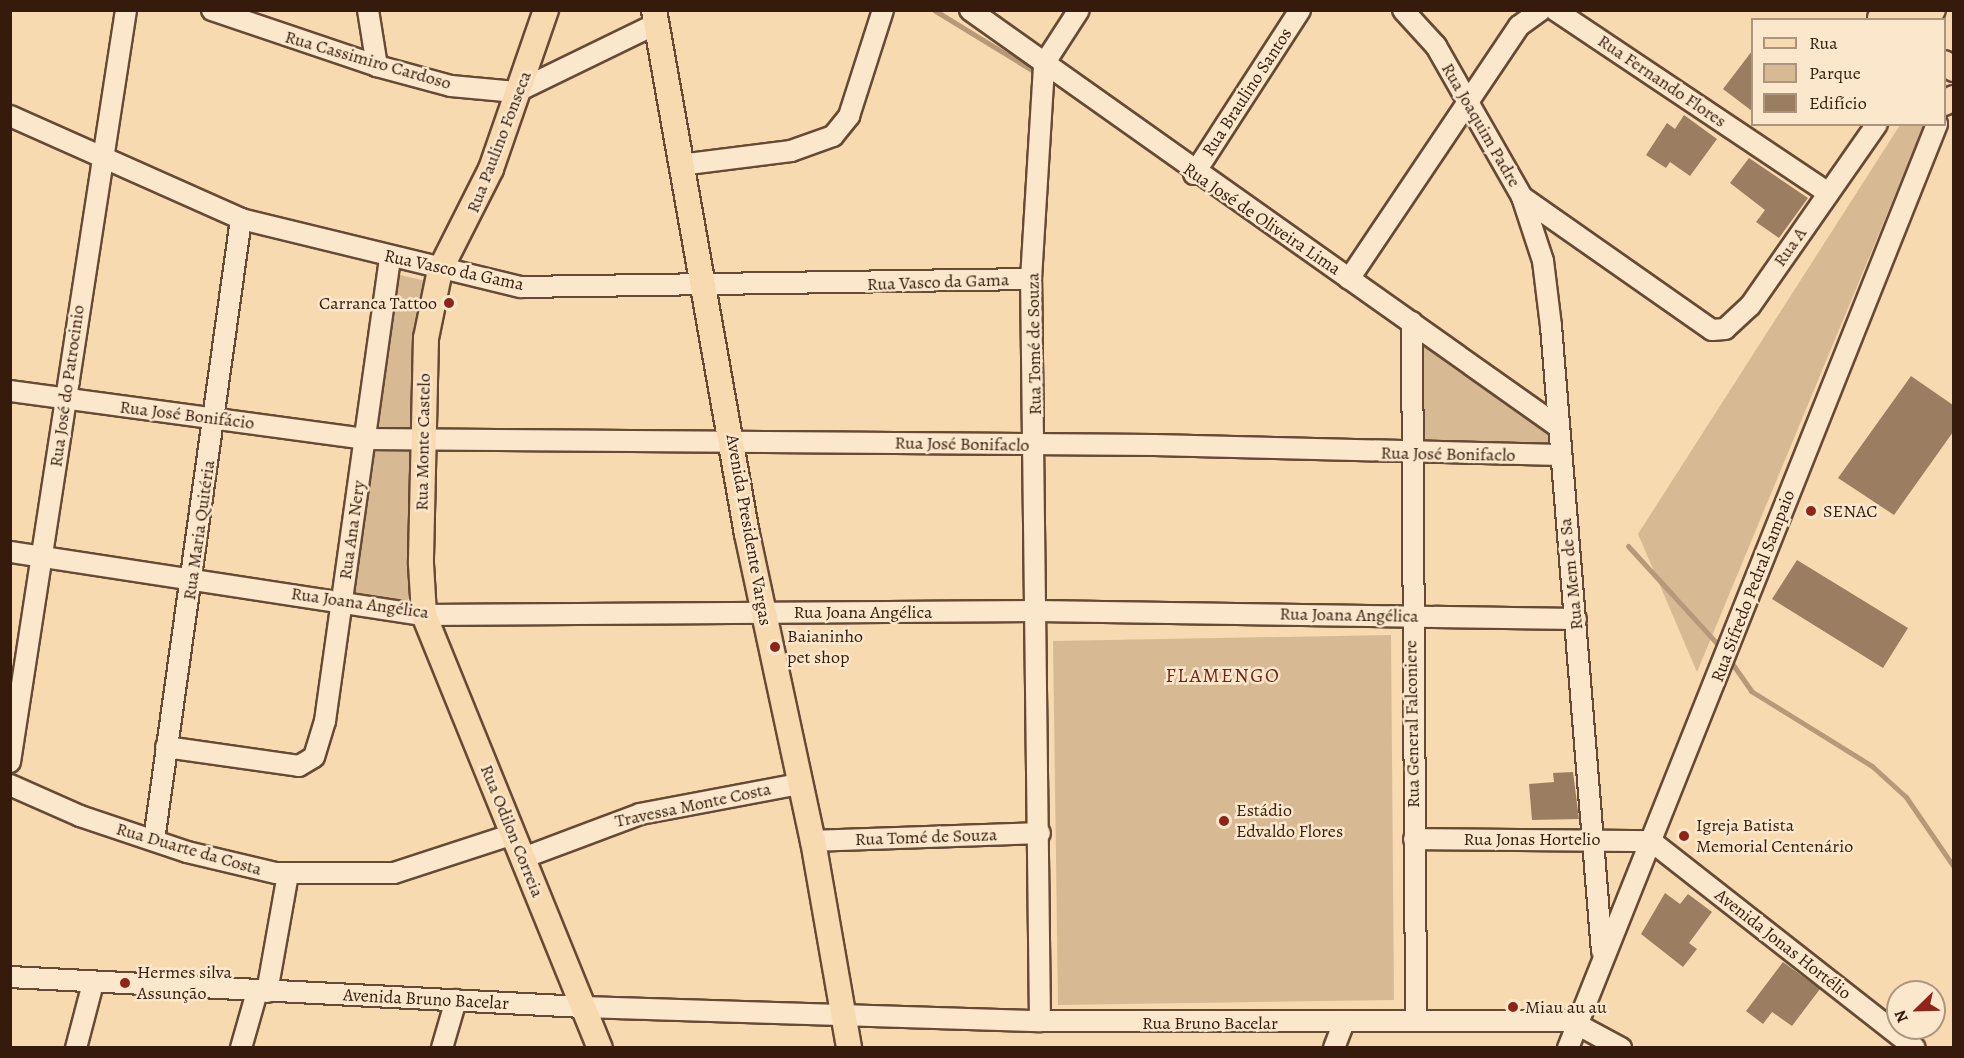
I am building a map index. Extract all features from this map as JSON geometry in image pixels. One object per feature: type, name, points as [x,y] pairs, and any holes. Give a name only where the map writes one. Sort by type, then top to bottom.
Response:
[{"type":"main road","name":"Rua Paulino Fonseca","points":[[440,270],[469,221],[546,10]]},
{"type":"main road","points":[[1919,18],[1933,10]]},
{"type":"main road","points":[[1948,10],[1953,14]]},
{"type":"main road","points":[[1877,16],[1904,18]]},
{"type":"main road","name":"Avenida Presidente Vargas","points":[[655,17],[680,165],[734,441],[763,612],[813,841],[849,1047]]},
{"type":"main road","name":"Rua Monte Castelo","points":[[424,615],[422,441],[426,338],[440,270]]},
{"type":"main road","name":"Rua Odilon Correia","points":[[424,615],[600,1047]]},
{"type":"street","name":"Rua José do Patrocinio","points":[[10,762],[66,400],[99,159],[126,10]]},
{"type":"street","name":"Rua Cassimiro Cardoso","points":[[212,10],[377,66],[451,86],[516,93]]},
{"type":"street","points":[[368,10],[377,66]]},
{"type":"street","points":[[680,165],[791,151],[833,136],[849,116],[883,10]]},
{"type":"street","name":"Rua José de Oliveira Lima","points":[[970,10],[1194,174],[1412,322],[1556,425]]},
{"type":"street","name":"Rua Tomé de Souza","points":[[1040,1021],[1036,445],[1031,279],[1044,64],[1078,10]]},
{"type":"street","name":"Rua Braulino Santos","points":[[1194,174],[1300,10]]},
{"type":"street","name":"Rua Joaquim Padre","points":[[1403,10],[1436,46],[1522,197],[1686,313]]},
{"type":"street","points":[[1348,279],[1466,102],[1524,20],[1541,10]]},
{"type":"street","name":"Rua Fernando Flores","points":[[1555,10],[1828,193]]},
{"type":"street","points":[[516,93],[655,17]]},
{"type":"street","name":"Rua Vasco da Gama","points":[[10,116],[99,159],[242,219],[440,270],[521,287],[704,286],[1031,279]]},
{"type":"street","name":"Rua A","points":[[1686,313],[1712,330],[1734,323],[1876,126]]},
{"type":"street","name":"Rua Sifredo Pedral Sampaio","points":[[1568,1047],[1602,955],[1721,670],[1936,126]]},
{"type":"street","name":"Rua Mem de Sa","points":[[1522,197],[1543,261],[1556,425],[1596,838],[1602,955]]},
{"type":"street","name":"Rua Maria Quitéria","points":[[154,840],[166,747],[193,583],[242,219]]},
{"type":"street","name":"Rua Ana Nery","points":[[166,747],[308,763],[326,721],[390,257]]},
{"type":"street","name":"Rua General Falconiere","points":[[1412,322],[1411,616],[1416,1018]]},
{"type":"street","name":"Rua José Bonifácio","points":[[10,391],[364,439]]},
{"type":"street","name":"Rua José Bonifaclo","points":[[364,439],[1036,445],[1411,455],[1560,455]]},
{"type":"street","name":"Rua Joana Angélica","points":[[10,552],[193,583],[424,615],[1037,612],[1576,619]]},
{"type":"street","name":"Travessa Monte Costa","points":[[523,858],[640,814],[799,784]]},
{"type":"street","name":"Rua Duarte da Costa","points":[[10,785],[154,840],[288,874],[394,873],[513,834]]},
{"type":"street","name":"Rua Tomé de Souza","points":[[813,841],[1040,833]]},
{"type":"street","name":"Rua Jonas Hortelio","points":[[1414,839],[1596,838],[1651,841]]},
{"type":"street","name":"Avenida Jonas Hortélio","points":[[1651,841],[1915,1047]]},
{"type":"street","points":[[241,1047],[262,992],[288,874]]},
{"type":"street","name":"Avenida Bruno Bacelar","points":[[10,977],[262,992],[842,1016]]},
{"type":"street","points":[[75,1047],[93,983]]},
{"type":"street","points":[[442,1047],[456,1000]]},
{"type":"street","name":"Rua Bruno Bacelar","points":[[842,1016],[1040,1021],[1343,1024],[1416,1018],[1578,1023]]},
{"type":"street","points":[[1578,1023],[1621,1047]]},
{"type":"street","points":[[1334,1047],[1343,1024]]},
{"type":"green space","points":[[1899,126],[1924,126],[1697,672],[1638,534]]},
{"type":"green space","points":[[396,274],[426,281],[414,325],[413,431],[375,429]]},
{"type":"green space","points":[[1420,337],[1545,423],[1551,440],[1544,446],[1426,446],[1418,437]]},
{"type":"green space","points":[[373,451],[415,452],[408,606],[354,599]]},
{"type":"green space","name":"Estádio Edvaldo Flores","points":[[1391,635],[1394,1000],[1058,1005],[1053,641]]},
{"type":"building","points":[[1751,52],[1751,110],[1723,89]]},
{"type":"building","points":[[1684,115],[1717,139],[1690,176],[1670,162],[1666,168],[1646,155],[1667,123],[1675,129]]},
{"type":"building","points":[[1749,158],[1808,198],[1779,238],[1756,222],[1765,210],[1730,183]]},
{"type":"building","points":[[1911,376],[1953,405],[1953,432],[1894,515],[1838,478]]},
{"type":"building","points":[[1797,560],[1908,628],[1883,668],[1772,599]]},
{"type":"building","points":[[1573,772],[1579,819],[1532,820],[1529,784],[1554,782],[1553,773]]},
{"type":"building","points":[[1665,893],[1680,904],[1688,894],[1712,912],[1689,943],[1697,949],[1683,967],[1641,934]]},
{"type":"building","points":[[1783,962],[1820,989],[1792,1026],[1772,1012],[1763,1024],[1746,1011]]},
{"type":"waterway","points":[[934,10],[1032,70]]},
{"type":"waterway","points":[[1628,546],[1722,649]]},
{"type":"waterway","points":[[1729,659],[1751,691],[1872,766],[1906,797],[1954,867]]},
{"type":"place","name":"Carranca Tattoo","points":[[449,303]]},
{"type":"place","name":"SENAC","points":[[1811,511]]},
{"type":"place","name":"Baianinho pet shop","points":[[775,647]]},
{"type":"place","name":"Estádio Edvaldo Flores","points":[[1224,821]]},
{"type":"place","name":"Igreja Batista Memorial Centenário","points":[[1684,836]]},
{"type":"place","name":"Hermes silva Assunção","points":[[125,983]]},
{"type":"place","name":"Miau au au","points":[[1513,1007]]},
{"type":"district","name":"FLAMENGO","points":[[1223,675]]}]
